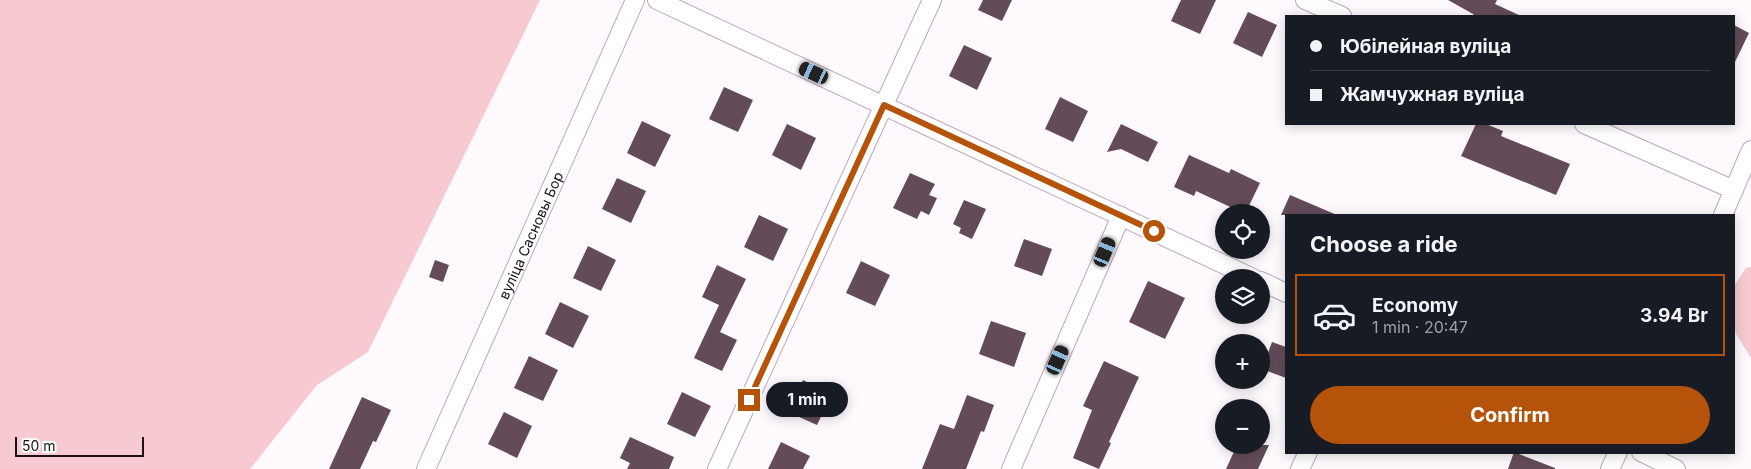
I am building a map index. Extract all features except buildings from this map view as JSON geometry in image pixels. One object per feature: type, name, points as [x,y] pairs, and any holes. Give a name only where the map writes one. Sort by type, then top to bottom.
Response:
[{"type":"street","name":"вуліца Сасновы Бор","points":[[426,469],[635,0]]},
{"type":"street","points":[[657,0],[1234,269]]},
{"type":"street","points":[[717,469],[932,0]]},
{"type":"street","points":[[1305,0],[1340,15]]},
{"type":"street","points":[[1586,125],[1734,190]]},
{"type":"street","points":[[1723,214],[1751,150]]},
{"type":"street","points":[[1011,469],[1121,216]]},
{"type":"street","points":[[1270,285],[1285,293]]},
{"type":"street","points":[[1300,469],[1307,454]]},
{"type":"street","points":[[1610,469],[1617,454]]},
{"type":"street","points":[[1645,454],[1676,469]]},
{"type":"shaded area","points":[[0,0],[540,0],[368,352],[317,385],[250,469],[0,469]]},
{"type":"shaded area","points":[[1751,267],[1751,358],[1736,334],[1735,329],[1735,284],[1746,268]]},
{"type":"route","points":[[749,400],[884,105],[1154,231]]}]
